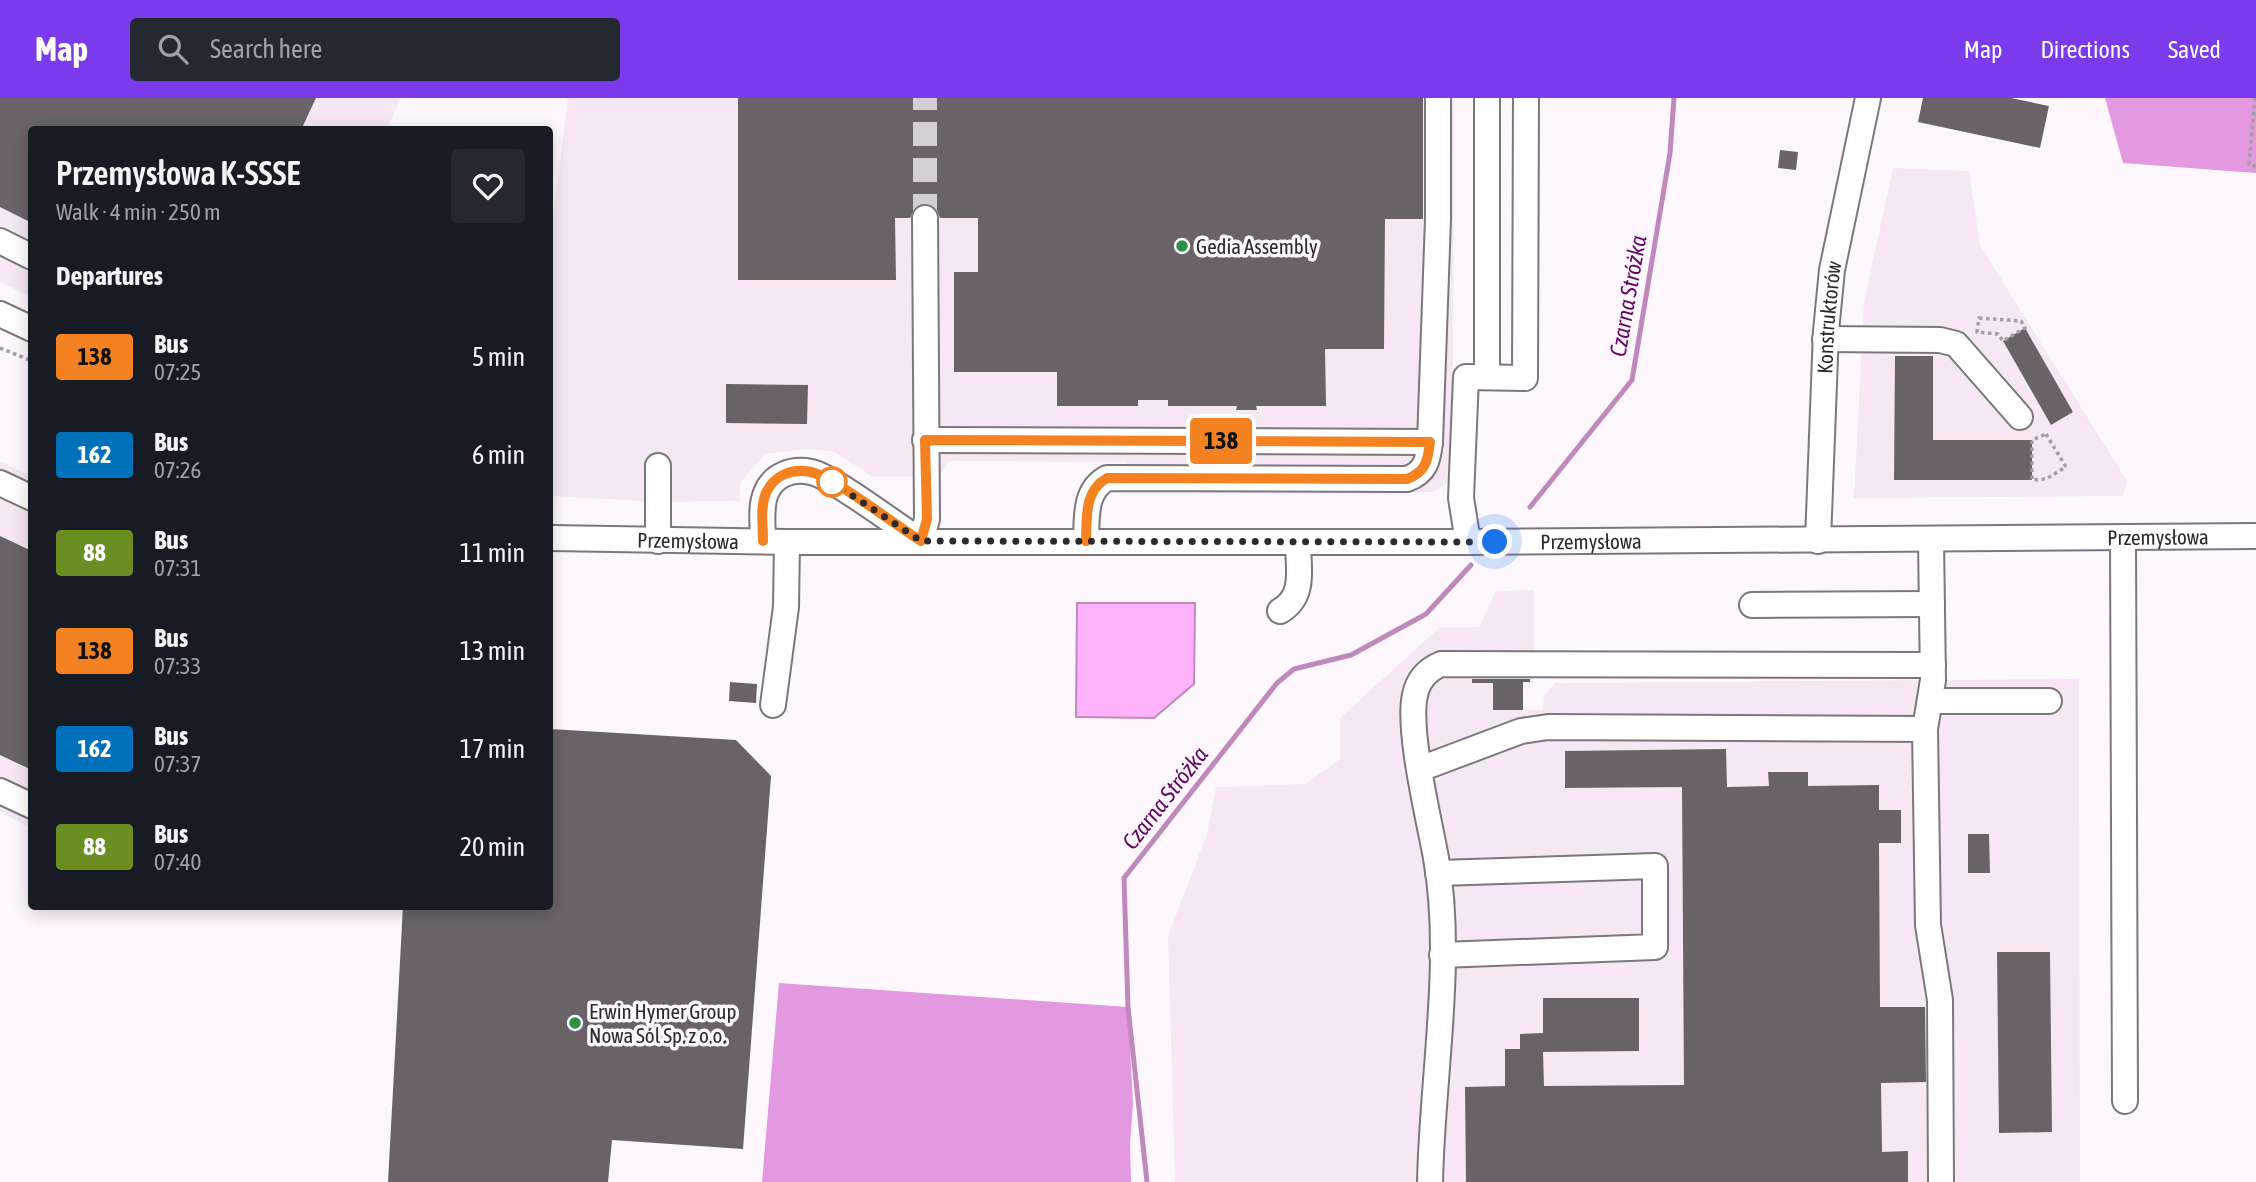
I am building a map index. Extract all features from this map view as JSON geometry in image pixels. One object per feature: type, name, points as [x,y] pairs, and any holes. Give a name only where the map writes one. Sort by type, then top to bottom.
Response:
[{"type":"street","points":[[1086,541],[1090,497],[1096,485],[1107,478],[1407,479],[1420,475],[1428,462],[1430,442],[1438,219],[1438,98]]},
{"type":"street","points":[[1487,98],[1488,377]]},
{"type":"street","points":[[1468,542],[1461,498],[1466,377],[1525,378],[1526,98]]},
{"type":"street","name":"Konstruktorów","points":[[1818,541],[1825,338],[1832,270],[1868,98]]},
{"type":"street","points":[[773,705],[786,607],[766,494],[773,481],[784,474],[797,471],[822,476],[921,541],[927,519],[925,218]]},
{"type":"street","points":[[0,241],[28,255]]},
{"type":"street","points":[[3,322],[28,329]]},
{"type":"street","points":[[1825,338],[1940,340],[1956,344],[2020,417]]},
{"type":"street","points":[[925,440],[1430,442]]},
{"type":"street","points":[[658,466],[658,541]]},
{"type":"street","points":[[0,482],[28,496]]},
{"type":"street","name":"Przemysłowa","points":[[553,537],[658,541],[1468,542],[1931,541],[2256,536]]},
{"type":"street","points":[[2123,538],[2125,1101]]},
{"type":"street","points":[[1931,541],[1933,665],[1931,701],[1925,729],[1928,925],[1940,1000],[1941,1182]]},
{"type":"street","points":[[1280,611],[1292,604],[1297,594],[1298,542]]},
{"type":"street","points":[[1752,605],[1932,604]]},
{"type":"street","points":[[1430,1182],[1442,955],[1438,873],[1413,710],[1421,679],[1431,668],[1441,664],[1933,665]]},
{"type":"street","points":[[1931,701],[2049,701]]},
{"type":"street","points":[[1420,769],[1521,731],[1548,727],[1925,729]]},
{"type":"street","points":[[0,791],[28,804]]},
{"type":"street","points":[[1438,873],[1655,866],[1655,947],[1442,955]]},
{"type":"path","points":[[2255,98],[2249,164],[2256,166]]},
{"type":"path","points":[[1979,318],[2021,321],[2025,328],[2003,341],[1998,334],[1977,332],[1979,318]]},
{"type":"path","points":[[0,348],[28,359]]},
{"type":"path","points":[[2046,434],[2066,467],[2046,480],[2032,480],[2032,440],[2046,434]]},
{"type":"shaded area","points":[[0,98],[401,98],[388,126],[28,126],[28,296],[0,282]]},
{"type":"shaded area","points":[[568,98],[1454,98],[1452,469],[1448,482],[1433,492],[1389,493],[1389,465],[1128,465],[1126,462],[949,461],[939,477],[873,477],[833,451],[806,449],[765,454],[740,483],[740,501],[659,502],[553,496],[553,219]]},
{"type":"shaded area","points":[[2105,98],[2256,98],[2256,173],[2123,163]]},
{"type":"shaded area","points":[[1893,168],[1969,171],[1980,245],[2127,481],[2123,496],[1854,498],[1864,302]]},
{"type":"shaded area","points":[[0,461],[28,475],[28,826],[0,812]]},
{"type":"shaded area","points":[[1534,590],[1534,683],[1523,683],[1523,710],[1543,710],[1544,696],[1555,683],[2079,679],[2080,1182],[1175,1182],[1168,936],[1207,834],[1216,787],[1306,784],[1340,759],[1340,718],[1440,627],[1479,627],[1496,591]]},
{"type":"shaded area","points":[[1077,603],[1195,603],[1194,684],[1154,718],[1076,717]]},
{"type":"shaded area","points":[[779,983],[1128,1007],[1133,1103],[1131,1182],[762,1182]]},
{"type":"building","points":[[0,98],[316,98],[303,126],[28,126],[28,221],[0,207]]},
{"type":"building","name":"Gedia Assembly","points":[[738,98],[1423,98],[1423,219],[1385,219],[1384,349],[1325,349],[1326,406],[1256,406],[1257,410],[1236,410],[1237,406],[1168,406],[1168,400],[1138,400],[1138,406],[1057,406],[1057,372],[954,372],[954,272],[978,272],[978,218],[940,218],[937,210],[926,203],[917,206],[910,218],[895,218],[896,280],[738,280]]},
{"type":"building","points":[[1923,98],[2011,98],[2049,106],[2040,148],[1918,122]]},
{"type":"building","points":[[1780,150],[1798,152],[1796,170],[1778,168]]},
{"type":"building","points":[[2025,328],[2073,412],[2051,425],[2003,341]]},
{"type":"building","points":[[1895,356],[1933,356],[1933,440],[2032,440],[2032,480],[1894,480]]},
{"type":"building","points":[[726,384],[808,385],[807,424],[726,423]]},
{"type":"building","points":[[0,536],[28,549],[28,768],[0,755]]},
{"type":"building","points":[[1472,679],[1530,679],[1530,682],[1523,682],[1523,710],[1493,710],[1493,683],[1472,683]]},
{"type":"building","points":[[730,682],[757,684],[756,703],[729,701]]},
{"type":"building","name":"Erwin Hymer Group Nowa Sól Sp. z o.o.","points":[[553,729],[736,740],[771,776],[743,1149],[612,1140],[608,1182],[388,1182],[403,910],[553,910]]},
{"type":"building","points":[[1726,749],[1727,787],[1769,786],[1768,772],[1808,772],[1808,786],[1879,785],[1879,810],[1901,810],[1901,843],[1879,843],[1880,1007],[1925,1007],[1926,1082],[1881,1083],[1882,1152],[1908,1151],[1908,1182],[1466,1182],[1465,1087],[1505,1086],[1505,1049],[1520,1049],[1520,1034],[1543,1033],[1543,998],[1639,998],[1639,1051],[1543,1052],[1544,1086],[1684,1085],[1682,787],[1565,788],[1565,751]]},
{"type":"building","points":[[1968,834],[1989,834],[1990,873],[1968,873]]},
{"type":"building","points":[[1997,952],[2050,952],[2052,1132],[1999,1133]]},
{"type":"waterway","name":"Czarna Stróżka","points":[[1530,507],[1632,380],[1670,153],[1674,98]]},
{"type":"waterway","name":"Czarna Stróżka","points":[[1147,1182],[1128,1007],[1124,878],[1277,683],[1294,669],[1351,655],[1426,614],[1471,565]]},
{"type":"tunnel","points":[[925,98],[925,218]]},
{"type":"bus line","name":"138","points":[[763,541],[763,506],[773,481],[784,474],[810,471],[822,476],[921,541],[927,519],[925,440],[1430,442],[1428,462],[1420,475],[1407,479],[1107,478],[1096,485],[1090,497],[1086,541]]},
{"type":"place","name":"Gedia Assembly","points":[[1182,246]]},
{"type":"place","name":"Erwin Hymer Group Nowa Sól Sp. z o.o.","points":[[575,1023]]},
{"type":"route","points":[[832,482],[921,541],[1495,542]]}]
